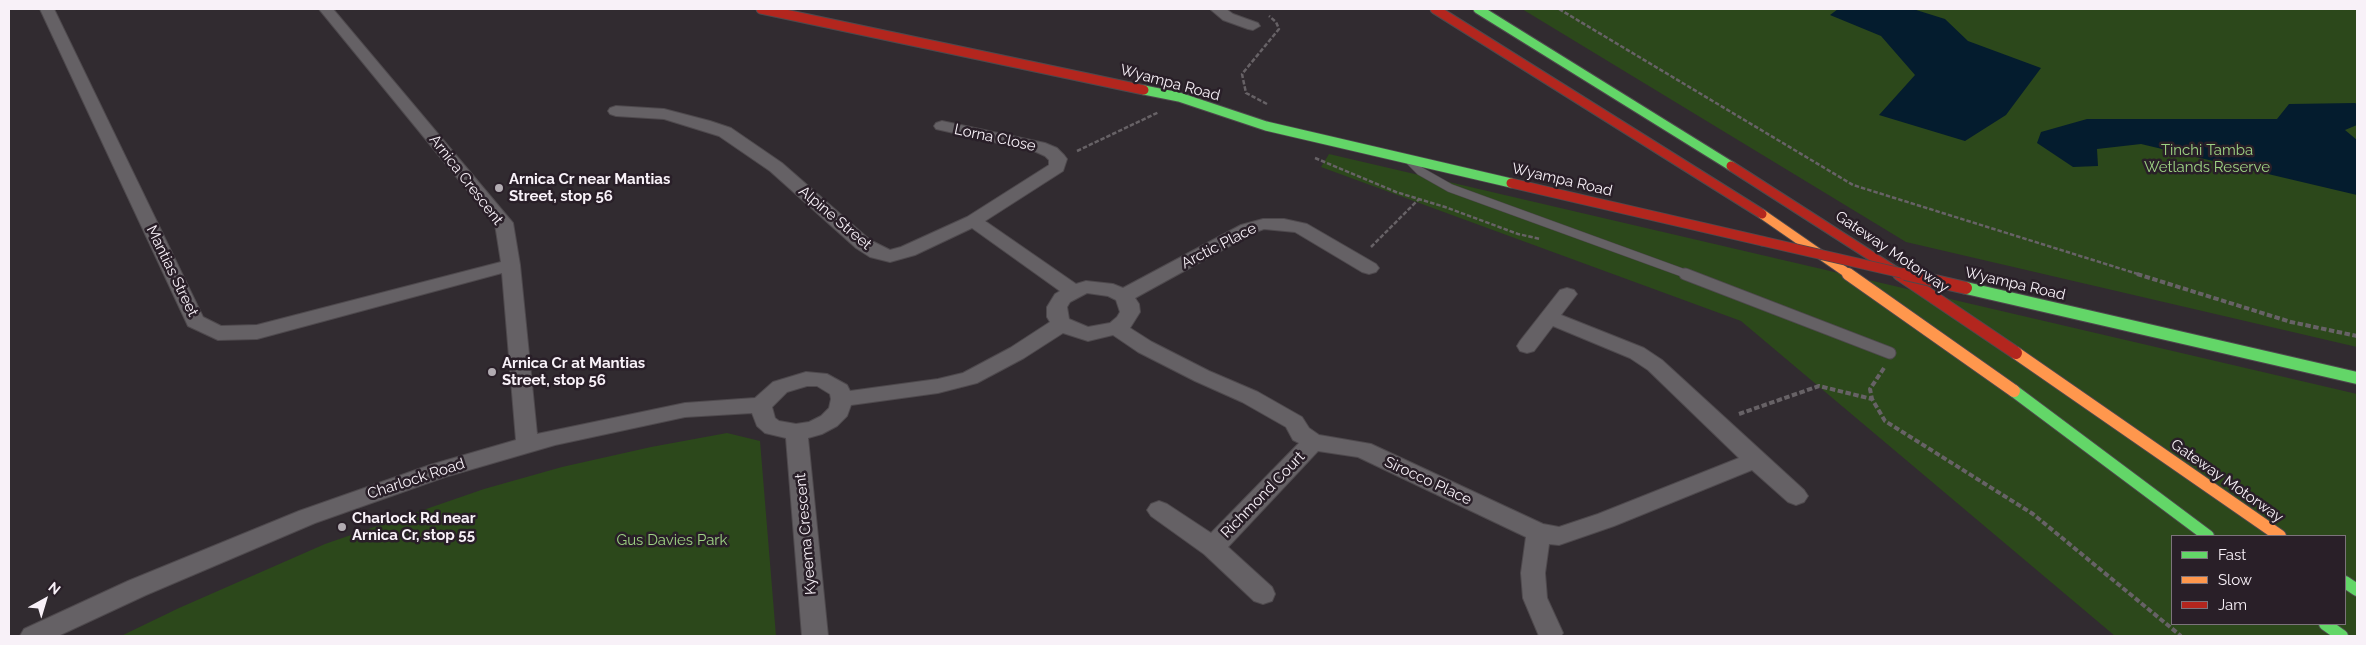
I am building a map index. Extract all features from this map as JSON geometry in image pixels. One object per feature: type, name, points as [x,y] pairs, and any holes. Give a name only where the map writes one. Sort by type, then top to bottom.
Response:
[{"type":"main road","name":"Wyampa Road","points":[[761,9],[1179,97],[1266,126],[2357,378]]},
{"type":"main road","points":[[1435,9],[1707,178],[1794,235],[1964,354],[2207,535]]},
{"type":"main road","name":"Gateway Motorway","points":[[1478,9],[1644,110],[1850,241],[2006,346],[2279,535]]},
{"type":"main road","points":[[2346,583],[2357,590]]},
{"type":"main road","points":[[2326,625],[2342,636]]},
{"type":"street","name":"Mantias Street","points":[[47,9],[195,321],[218,333],[257,332],[511,265]]},
{"type":"street","name":"Arnica Crescent","points":[[326,9],[504,224],[511,265],[527,445]]},
{"type":"street","points":[[1217,9],[1252,26]]},
{"type":"street","name":"Alpine Street","points":[[616,111],[664,114],[704,124],[724,132],[776,167],[863,244],[877,253],[890,256],[908,252],[973,221]]},
{"type":"street","name":"Lorna Close","points":[[942,126],[1039,147],[1051,152],[1058,159]]},
{"type":"street","points":[[1058,159],[1057,166],[1052,171],[973,221],[1073,291]]},
{"type":"street","name":"Arctic Place","points":[[1124,296],[1247,229],[1263,224],[1284,224],[1301,228],[1364,264]]},
{"type":"street","points":[[1086,287],[1100,287],[1113,290],[1124,296],[1129,304],[1130,312],[1125,321],[1116,328],[1088,334],[1075,331],[1062,324],[1057,317],[1057,307],[1062,298],[1073,291],[1086,287]]},
{"type":"street","points":[[1527,346],[1567,294]]},
{"type":"street","points":[[1550,318],[1637,353],[1655,365],[1755,460],[1796,496]]},
{"type":"street","points":[[842,399],[938,386],[970,378],[1017,353],[1062,324]]},
{"type":"street","points":[[1116,328],[1145,347],[1202,376],[1250,397],[1294,422],[1301,434],[1313,442]]},
{"type":"street","points":[[806,379],[820,379],[831,384],[839,390],[842,399],[838,410],[829,421],[814,429],[796,432],[773,428],[765,421],[761,405],[780,387],[806,379]]},
{"type":"street","name":"Charlock Road","points":[[33,636],[137,588],[307,516],[438,471],[555,437],[685,410],[761,405]]},
{"type":"street","name":"Kyeema Crescent","points":[[796,432],[815,636]]},
{"type":"street","name":"Sirocco Place","points":[[1313,442],[1363,450],[1539,533],[1559,536],[1606,520],[1755,460]]},
{"type":"street","name":"Richmond Court","points":[[1214,547],[1313,442]]},
{"type":"street","name":"Richmond Court","points":[[1158,510],[1214,547],[1263,594]]},
{"type":"street","points":[[1539,533],[1533,573],[1535,598],[1550,633]]},
{"type":"lane","points":[[1409,160],[1420,171],[1450,188],[1752,299],[1890,353]]},
{"type":"path","points":[[1559,9],[1854,185],[2282,319],[2357,336]]},
{"type":"path","points":[[1265,12],[1276,22],[1279,29],[1242,74],[1246,93],[1271,105]]},
{"type":"path","points":[[1058,159],[1160,112]]},
{"type":"path","points":[[1317,154],[1314,159],[1419,199],[1533,238],[1548,238],[1558,228]]},
{"type":"path","points":[[1364,264],[1419,199]]},
{"type":"path","points":[[1890,353],[1883,369],[1870,389],[1872,399],[1885,422],[2033,514],[2181,636]]},
{"type":"path","points":[[1717,422],[1819,386],[1872,399]]},
{"type":"green space","name":"Tinchi Tamba Wetlands Reserve","points":[[1522,9],[2357,9],[2357,347],[1906,242]]},
{"type":"green space","points":[[1329,154],[2357,394],[2357,636],[2115,636],[1741,321],[1321,167]]},
{"type":"green space","name":"Gus Davies Park","points":[[727,433],[760,441],[776,636],[121,636],[179,608],[325,544],[484,489],[562,467],[651,447]]},
{"type":"water","points":[[1838,9],[1913,9],[1945,19],[1968,41],[2041,68],[2006,115],[1965,141],[1879,115],[1915,75],[1881,36],[1830,15]]},
{"type":"water","points":[[2289,104],[2357,104],[2357,125],[2345,130],[2357,140],[2357,195],[2141,144],[2097,149],[2098,166],[2073,167],[2037,143],[2041,132],[2087,119],[2277,119]]},
{"type":"traffic: fast","points":[[1478,9],[1731,166]]},
{"type":"traffic: fast","points":[[1144,90],[1179,97],[1266,126],[1511,183]]},
{"type":"traffic: fast","points":[[1966,288],[2357,378]]},
{"type":"traffic: fast","points":[[2014,391],[2207,535]]},
{"type":"traffic: fast","points":[[2346,583],[2357,590]]},
{"type":"traffic: fast","points":[[2326,625],[2342,636]]},
{"type":"traffic: slow","points":[[1762,214],[1964,354],[2014,391]]},
{"type":"traffic: slow","points":[[2016,353],[2279,535]]},
{"type":"traffic: jam","points":[[761,9],[1144,90]]},
{"type":"traffic: jam","points":[[1435,9],[1762,214]]},
{"type":"traffic: jam","points":[[1731,166],[1850,241],[2016,353]]},
{"type":"traffic: jam","points":[[1511,183],[1762,241]]},
{"type":"traffic: jam","points":[[1762,241],[1966,288]]},
{"type":"place","name":"Arnica Cr near Mantias Street, stop 56","points":[[499,188]]},
{"type":"place","name":"Arnica Cr at Mantias Street, stop 56","points":[[492,372]]},
{"type":"place","name":"Charlock Rd near Arnica Cr, stop 55","points":[[342,527]]}]
